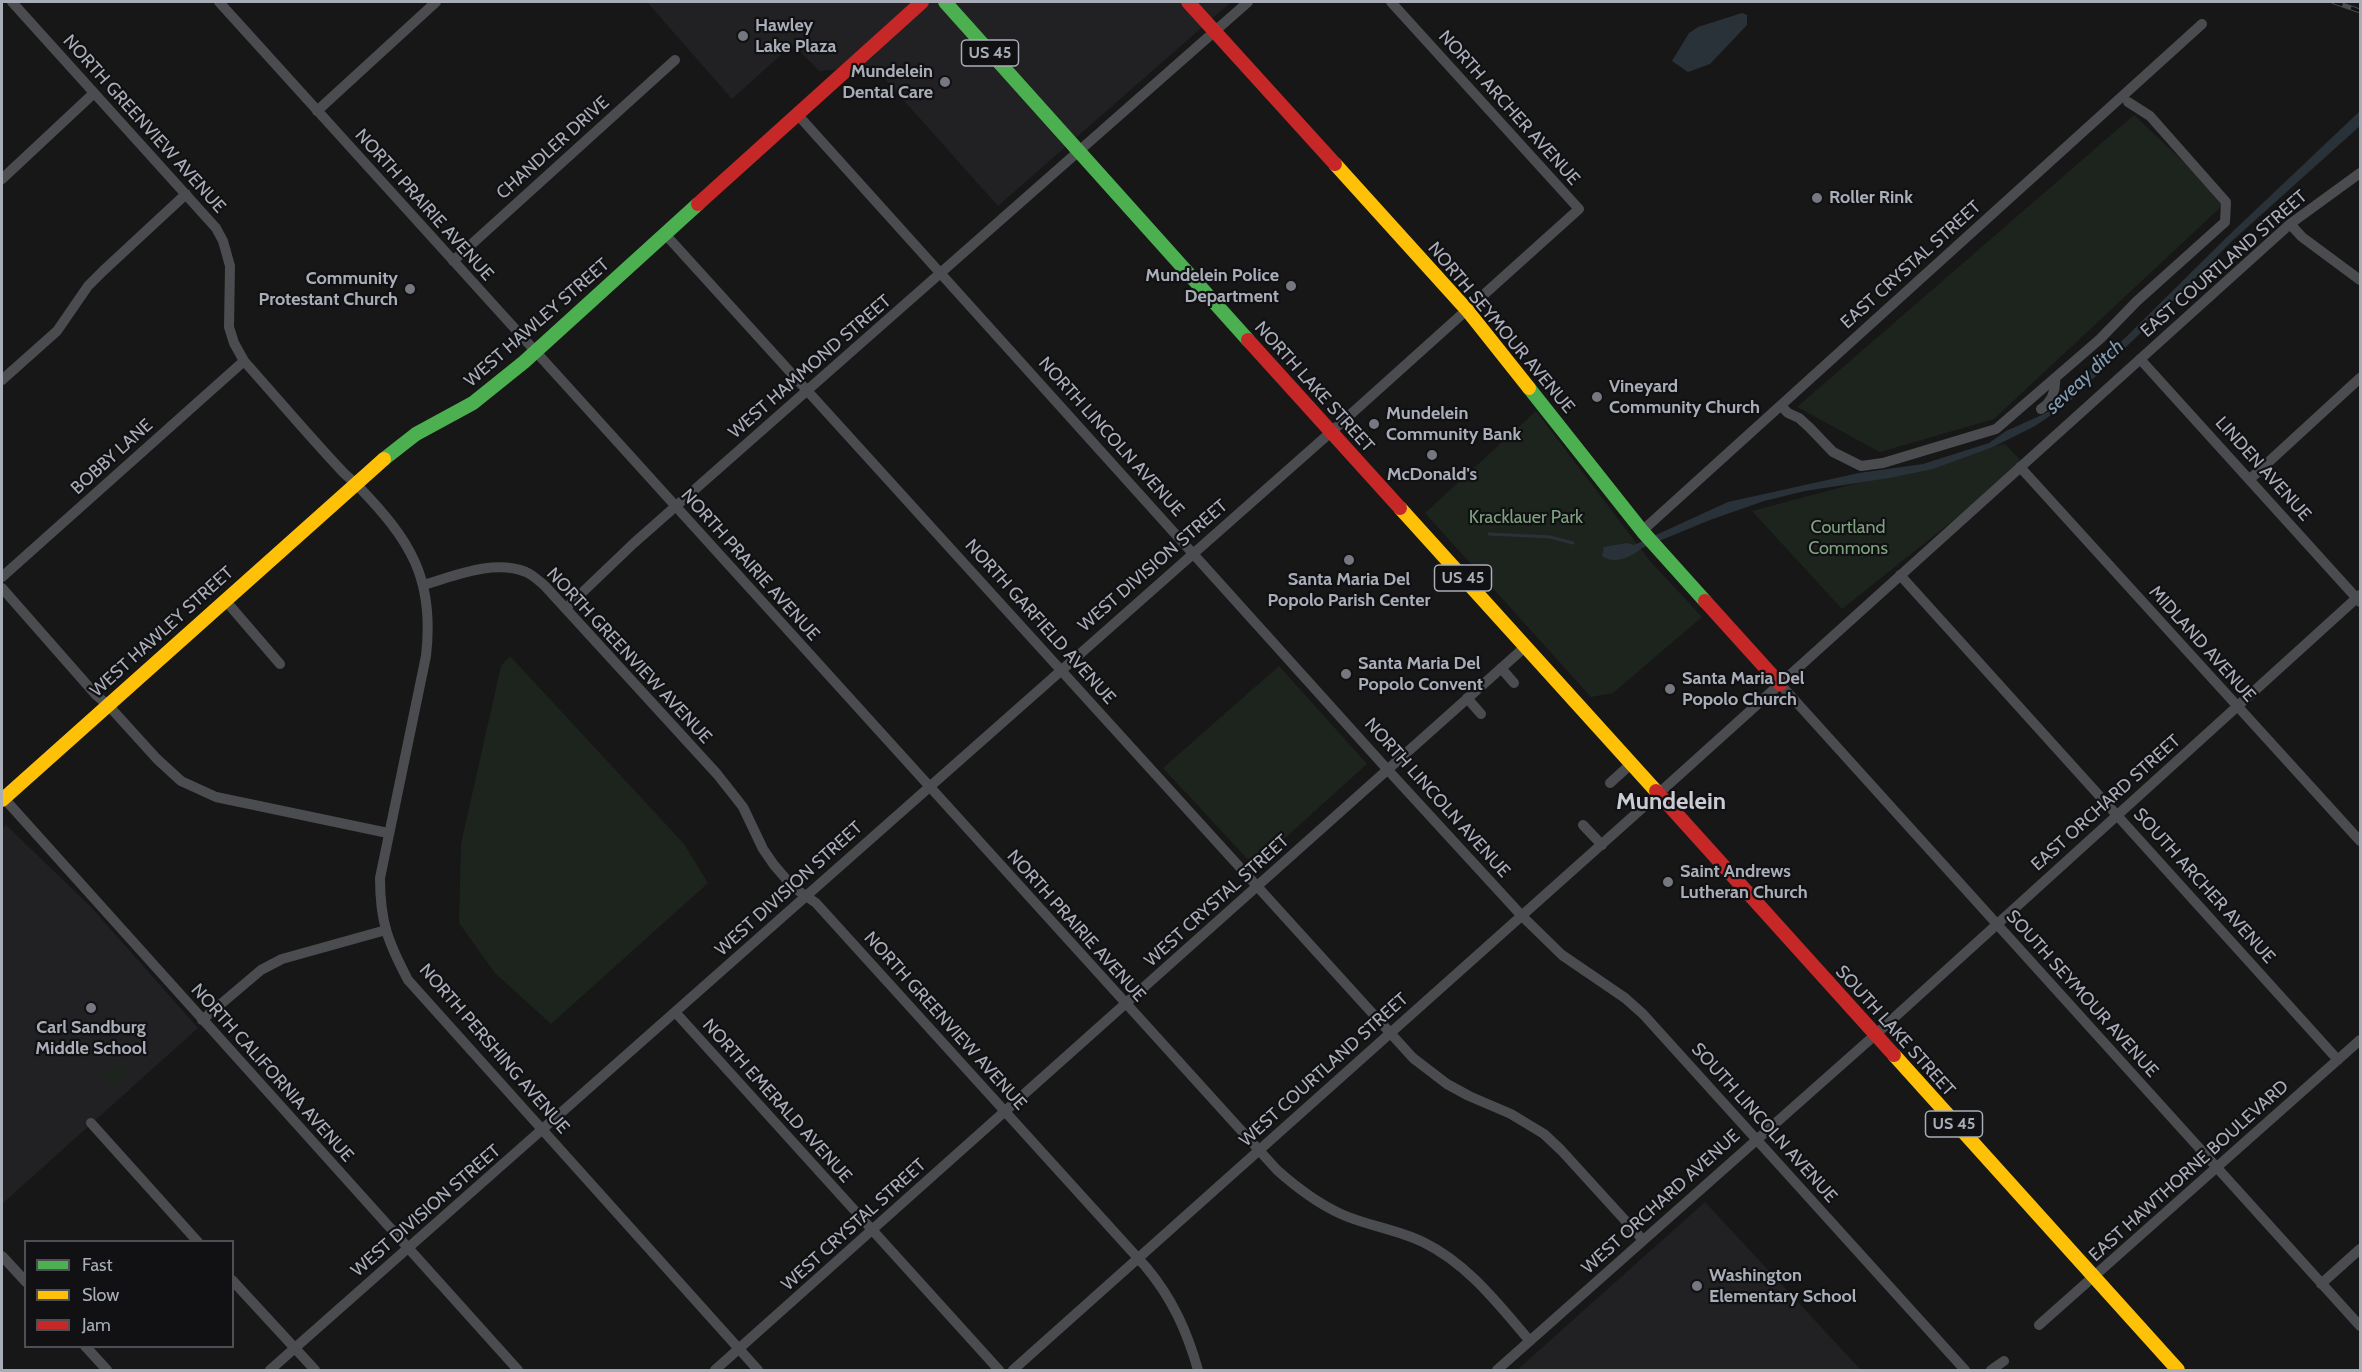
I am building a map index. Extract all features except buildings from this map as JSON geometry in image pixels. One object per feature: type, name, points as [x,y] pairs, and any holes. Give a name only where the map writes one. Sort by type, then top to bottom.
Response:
[{"type":"street","name":"NORTH GREENVIEW AVENUE","points":[[12,2],[216,228],[226,250],[231,286],[228,307],[230,327],[234,343],[244,361],[401,534],[415,561],[423,585],[490,567],[512,568],[528,573],[545,586],[737,798],[763,849],[793,887],[816,903],[1138,1258],[1166,1293],[1182,1321],[1198,1371]]},
{"type":"street","name":"NORTH PRAIRIE AVENUE","points":[[219,2],[1258,1150],[1292,1184],[1325,1206],[1342,1215],[1403,1232],[1443,1253],[1479,1283],[1530,1341]]},
{"type":"street","points":[[317,111],[436,2]]},
{"type":"street","name":"WEST HAWLEY STREET","points":[[2,798],[402,444],[473,403],[535,352],[922,2]]},
{"type":"street","name":"NORTH LAKE STREET","points":[[945,2],[1658,794]]},
{"type":"street","name":"NORTH SEYMOUR AVENUE","points":[[1188,2],[1467,310],[1643,532],[1780,684]]},
{"type":"street","name":"WEST HAMMOND STREET","points":[[566,608],[675,507],[1248,2]]},
{"type":"street","name":"NORTH ARCHER AVENUE","points":[[1391,2],[1579,209]]},
{"type":"street","name":"EAST CRYSTAL STREET","points":[[1643,532],[2202,24]]},
{"type":"street","name":"CHANDLER DRIVE","points":[[453,261],[675,60]]},
{"type":"street","points":[[2,180],[94,93]]},
{"type":"street","points":[[1781,406],[1809,427],[1833,452],[1861,466],[1883,463],[1996,429],[2100,339],[2137,301],[2225,222],[2226,202],[2150,116],[2128,102]]},
{"type":"street","name":"NORTH LINCOLN AVENUE","points":[[797,114],[1522,916]]},
{"type":"street","name":"EAST COURTLAND STREET","points":[[1658,794],[2290,224],[2361,173]]},
{"type":"street","points":[[2,380],[57,331],[88,286],[186,194]]},
{"type":"street","name":"WEST DIVISION STREET","points":[[270,1371],[1331,432],[1579,209]]},
{"type":"street","points":[[2290,224],[2302,237],[2361,280]]},
{"type":"street","name":"NORTH GARFIELD AVENUE","points":[[665,234],[1413,1058],[1447,1084],[1511,1114],[1544,1134],[1561,1149],[1643,1240]]},
{"type":"street","name":"LINDEN AVENUE","points":[[2140,359],[2360,598]]},
{"type":"street","name":"BOBBY LANE","points":[[2,577],[244,361]]},
{"type":"street","points":[[2041,409],[2052,397],[2056,387],[2055,378]]},
{"type":"street","points":[[2250,479],[2361,378]]},
{"type":"street","name":"MIDLAND AVENUE","points":[[2020,467],[2361,842]]},
{"type":"street","name":"SOUTH ARCHER AVENUE","points":[[1900,575],[2338,1060]]},
{"type":"street","points":[[2,588],[96,695],[157,759],[182,781],[216,797],[388,833],[426,656],[428,608],[423,585]]},
{"type":"street","name":"EAST ORCHARD STREET","points":[[1875,1035],[2360,598]]},
{"type":"street","points":[[225,600],[280,664]]},
{"type":"street","name":"WEST CRYSTAL STREET","points":[[715,1371],[1525,647]]},
{"type":"street","points":[[1501,668],[1514,683]]},
{"type":"street","name":"SOUTH SEYMOUR AVENUE","points":[[1780,684],[2361,1326]]},
{"type":"street","points":[[1467,698],[1481,714]]},
{"type":"street","points":[[1610,783],[1631,765]]},
{"type":"street","name":"WEST COURTLAND STREET","points":[[1013,1371],[1658,794]]},
{"type":"street","name":"SOUTH LAKE STREET","points":[[1658,794],[2178,1371]]},
{"type":"street","name":"NORTH CALIFORNIA AVENUE","points":[[2,798],[518,1371]]},
{"type":"street","points":[[1583,825],[1602,845]]},
{"type":"street","name":"NORTH PERSHING AVENUE","points":[[388,833],[380,878],[380,903],[390,946],[408,980],[758,1371]]},
{"type":"street","name":"SOUTH LINCOLN AVENUE","points":[[1522,916],[1562,955],[1625,998],[1643,1014],[1965,1371]]},
{"type":"street","points":[[202,1020],[261,970],[282,959],[386,930]]},
{"type":"street","name":"NORTH EMERALD AVENUE","points":[[675,1013],[999,1371]]},
{"type":"street","name":"WEST ORCHARD AVENUE","points":[[1497,1371],[1875,1035]]},
{"type":"street","name":"EAST HAWTHORNE BOULEVARD","points":[[2039,1325],[2361,1040]]},
{"type":"street","points":[[91,1124],[196,1240]]},
{"type":"street","points":[[2321,1284],[2361,1249]]},
{"type":"street","points":[[2,1256],[24,1280]]},
{"type":"street","points":[[234,1282],[315,1371]]},
{"type":"street","points":[[86,1348],[107,1371]]},
{"type":"street","points":[[1991,1371],[2004,1361]]},
{"type":"shaded area","points":[[647,2],[1231,2],[998,206],[874,67],[819,71],[793,44],[732,99]]},
{"type":"shaded area","name":"Carl Sandburg Middle School","points":[[6,825],[91,907],[198,1028],[2,1204],[2,829]]},
{"type":"shaded area","name":"Washington Elementary School","points":[[1705,1202],[1861,1370],[1517,1370]]},
{"type":"green space","points":[[2134,115],[2202,179],[2223,205],[1994,419],[1880,452],[1797,407]]},
{"type":"green space","name":"Kracklauer Park","points":[[1536,411],[1650,561],[1702,617],[1613,693],[1591,697],[1425,513]]},
{"type":"green space","name":"Courtland Commons","points":[[2005,444],[2024,464],[1842,609],[1752,511]]},
{"type":"green space","points":[[510,656],[684,844],[708,883],[551,1024],[495,973],[459,923],[461,844],[501,666]]},
{"type":"green space","points":[[1279,666],[1367,764],[1254,866],[1163,768]]},
{"type":"green space","points":[[118,1062],[129,1074],[113,1088],[102,1076]]},
{"type":"water","points":[[1742,13],[1747,15],[1747,25],[1710,64],[1688,72],[1672,61],[1689,33],[1698,27]]},
{"type":"water","name":"seveay ditch","points":[[2360,111],[2360,126],[2232,241],[2066,405],[2035,426],[1993,447],[1933,469],[1805,491],[1764,501],[1710,520],[1642,548],[1623,559],[1612,560],[1602,556],[1604,547],[1627,543],[1634,545],[1728,502],[1859,473],[1923,464],[1989,443],[2006,431],[2044,414],[2054,408],[2082,377]]},
{"type":"waterway","points":[[1489,534],[1550,537],[1573,543]]},
{"type":"railway","points":[[2334,2],[2360,11]]},
{"type":"traffic: fast","points":[[945,2],[1248,340]]},
{"type":"traffic: fast","points":[[384,459],[416,434],[473,403],[524,362],[698,204]]},
{"type":"traffic: fast","points":[[1529,388],[1643,532],[1705,601]]},
{"type":"traffic: slow","points":[[1335,164],[1467,310],[1529,388]]},
{"type":"traffic: slow","points":[[2,800],[384,459]]},
{"type":"traffic: slow","points":[[1400,508],[1656,791]]},
{"type":"traffic: slow","points":[[1894,1055],[2178,1370]]},
{"type":"traffic: jam","points":[[698,204],[922,2]]},
{"type":"traffic: jam","points":[[1188,2],[1335,164]]},
{"type":"traffic: jam","points":[[1248,340],[1400,508]]},
{"type":"traffic: jam","points":[[1705,601],[1780,684]]},
{"type":"traffic: jam","points":[[1656,791],[1894,1055]]},
{"type":"place","name":"Hawley Lake Plaza","points":[[743,36]]},
{"type":"place","name":"Mundelein Dental Care","points":[[945,82]]},
{"type":"place","name":"Roller Rink","points":[[1817,198]]},
{"type":"place","name":"Mundelein Police Department","points":[[1291,286]]},
{"type":"place","name":"Community Protestant Church","points":[[410,289]]},
{"type":"place","name":"Vineyard Community Church","points":[[1597,397]]},
{"type":"place","name":"Mundelein Community Bank","points":[[1374,424]]},
{"type":"place","name":"McDonald's","points":[[1432,455]]},
{"type":"place","name":"Santa Maria Del Popolo Parish Center","points":[[1349,560]]},
{"type":"place","name":"Santa Maria Del Popolo Convent","points":[[1346,674]]},
{"type":"place","name":"Santa Maria Del Popolo Church","points":[[1670,689]]},
{"type":"place","name":"Saint Andrews Lutheran Church","points":[[1668,882]]},
{"type":"place","name":"Carl Sandburg Middle School","points":[[91,1008]]},
{"type":"place","name":"Washington Elementary School","points":[[1697,1286]]},
{"type":"district","name":"Mundelein","points":[[1671,802]]}]
